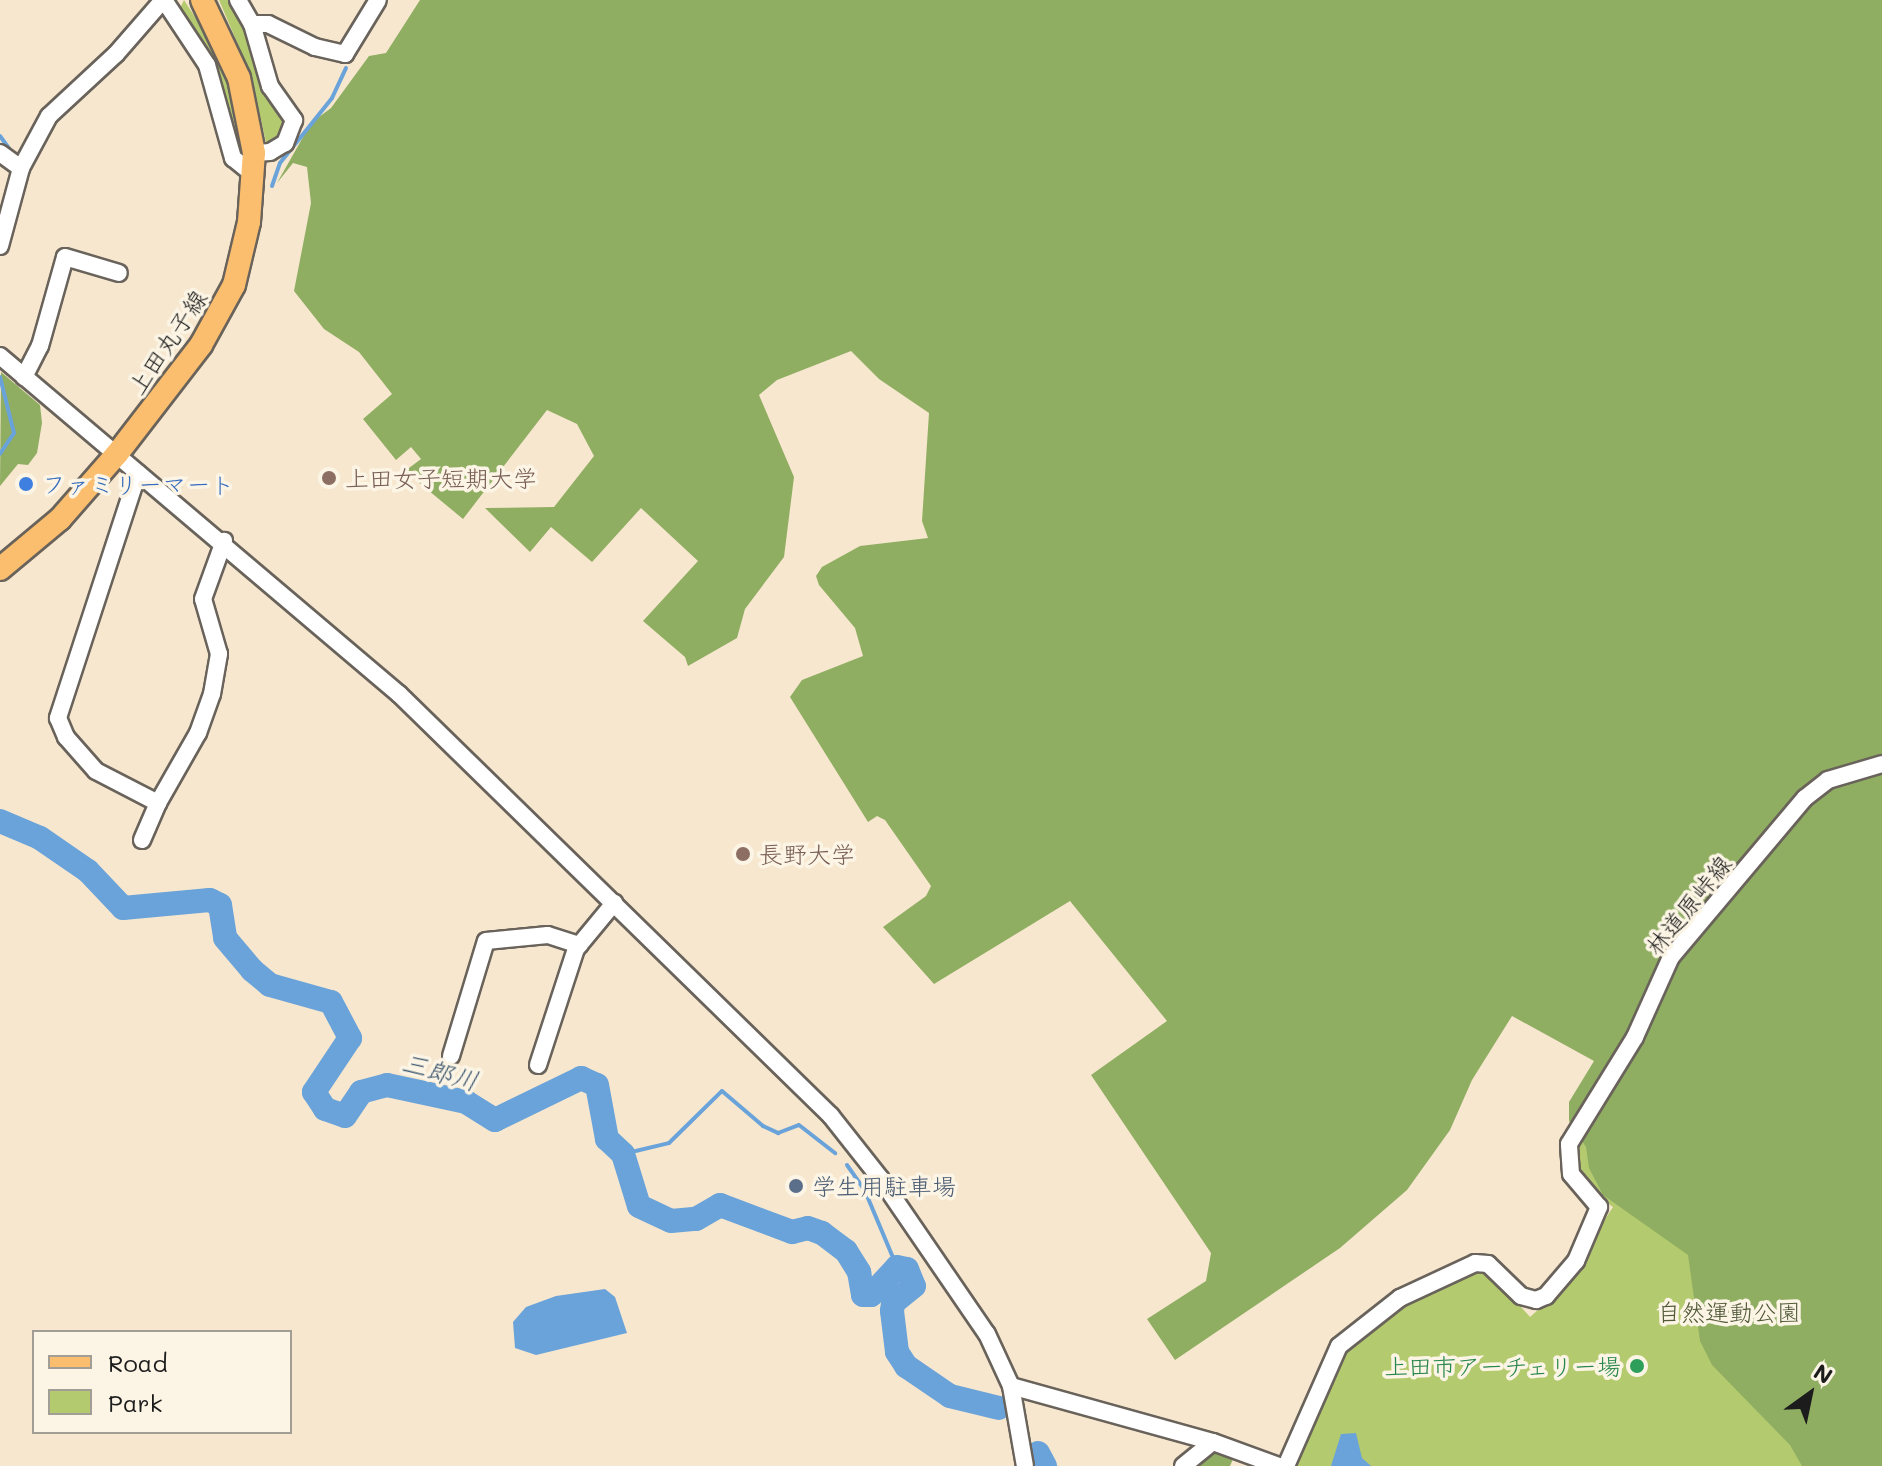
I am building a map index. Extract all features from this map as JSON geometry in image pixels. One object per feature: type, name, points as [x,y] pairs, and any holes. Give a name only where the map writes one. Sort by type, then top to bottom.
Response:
[{"type":"main road","name":"上田丸子線","points":[[0,569],[60,519],[117,454],[180,375],[224,307],[243,253],[254,164],[239,78],[202,0]]},
{"type":"street","points":[[0,246],[21,168],[67,94],[116,54],[164,0],[207,65],[233,158],[254,164],[279,149],[294,125],[290,108],[268,82],[252,24],[238,0]]},
{"type":"street","points":[[252,24],[268,24],[315,47],[345,54],[378,0]]},
{"type":"street","points":[[0,153],[21,168]]},
{"type":"street","points":[[24,377],[40,346],[65,257],[119,273]]},
{"type":"street","points":[[0,356],[224,541],[399,694],[856,1145],[974,1312],[1011,1386],[1025,1466]]},
{"type":"street","points":[[138,473],[58,718],[66,737],[96,771],[158,803]]},
{"type":"street","points":[[142,840],[158,803],[198,733],[212,694],[219,654],[203,596],[224,541]]},
{"type":"street","name":"林道原峠線","points":[[1286,1466],[1330,1362],[1348,1337],[1400,1298],[1475,1263],[1488,1264],[1527,1300],[1546,1296],[1576,1261],[1599,1207],[1571,1174],[1569,1144],[1635,1037],[1671,957],[1805,798],[1828,780],[1882,764]]},
{"type":"street","points":[[538,1065],[579,945],[614,903]]},
{"type":"street","points":[[451,1056],[486,941],[548,935],[579,945]]},
{"type":"street","points":[[1011,1386],[1213,1442],[1279,1466]]},
{"type":"street","points":[[1183,1466],[1213,1442]]},
{"type":"green space","points":[[184,0],[215,48],[227,80],[239,150],[212,62],[180,8]]},
{"type":"green space","points":[[219,0],[231,0],[287,117],[284,136],[267,147],[251,75]]},
{"type":"green space","name":"自然運動公園","points":[[420,0],[1882,0],[1882,1466],[1802,1466],[1790,1445],[1712,1365],[1700,1341],[1688,1255],[1603,1195],[1589,1168],[1586,1147],[1569,1121],[1569,1102],[1594,1061],[1512,1016],[1472,1080],[1450,1130],[1407,1190],[1340,1248],[1175,1360],[1147,1319],[1206,1281],[1211,1253],[1091,1075],[1167,1021],[1070,901],[934,984],[883,927],[926,896],[931,886],[885,820],[877,816],[868,822],[790,697],[802,680],[863,656],[855,628],[819,585],[816,576],[822,567],[860,546],[928,538],[922,521],[929,413],[879,379],[851,351],[777,380],[759,395],[794,477],[784,557],[745,609],[737,638],[688,666],[685,657],[643,621],[698,561],[641,508],[592,562],[551,527],[530,552],[485,508],[554,507],[594,456],[577,424],[547,410],[463,519],[405,471],[421,459],[411,447],[396,460],[363,419],[392,394],[359,352],[324,329],[294,291],[311,203],[307,167],[293,163],[277,183],[311,123],[331,108],[369,56],[386,53]]},
{"type":"green space","points":[[1,372],[40,405],[42,423],[37,453],[28,465],[18,464],[0,486]]},
{"type":"green space","name":"自然運動公園","points":[[1631,1062],[1882,1466],[1296,1466],[1344,1350],[1403,1303],[1475,1269],[1493,1276],[1530,1317],[1556,1294],[1613,1207],[1589,1190],[1577,1171],[1576,1142]]},
{"type":"green space","points":[[1211,1451],[1233,1459],[1230,1466],[1188,1466]]},
{"type":"water","points":[[605,1289],[615,1297],[627,1333],[536,1355],[515,1348],[513,1322],[526,1307],[556,1296]]},
{"type":"water","points":[[1356,1433],[1362,1458],[1371,1466],[1331,1466],[1341,1434]]},
{"type":"waterway","points":[[272,186],[280,163],[332,98],[346,68]]},
{"type":"waterway","points":[[0,136],[13,154]]},
{"type":"waterway","points":[[0,377],[14,433],[0,454]]},
{"type":"waterway","name":"三郎川","points":[[0,821],[40,838],[88,871],[123,908],[210,900],[220,905],[225,938],[252,970],[270,985],[331,1002],[350,1038],[314,1092],[325,1109],[345,1116],[361,1092],[387,1085],[466,1102],[495,1120],[581,1078],[597,1085],[607,1139],[623,1154],[639,1206],[671,1221],[696,1219],[720,1205],[792,1232],[808,1228],[822,1233],[846,1251],[859,1272],[863,1295],[871,1295],[897,1267],[907,1269],[914,1286],[893,1303],[892,1311],[897,1352],[906,1366],[950,1396],[999,1408]]},
{"type":"waterway","points":[[623,1154],[669,1143],[722,1091],[763,1126],[778,1133],[799,1125],[835,1153]]},
{"type":"waterway","points":[[847,1165],[865,1191],[897,1267]]},
{"type":"waterway","name":"三郎川","points":[[1038,1453],[1045,1466]]},
{"type":"place","name":"上田女子短期大学","points":[[329,478]]},
{"type":"place","name":"ファミリーマート","points":[[26,484]]},
{"type":"place","name":"長野大学","points":[[743,854]]},
{"type":"place","name":"学生用駐車場","points":[[796,1186]]},
{"type":"place","name":"上田市アーチェリー場","points":[[1637,1366]]}]
